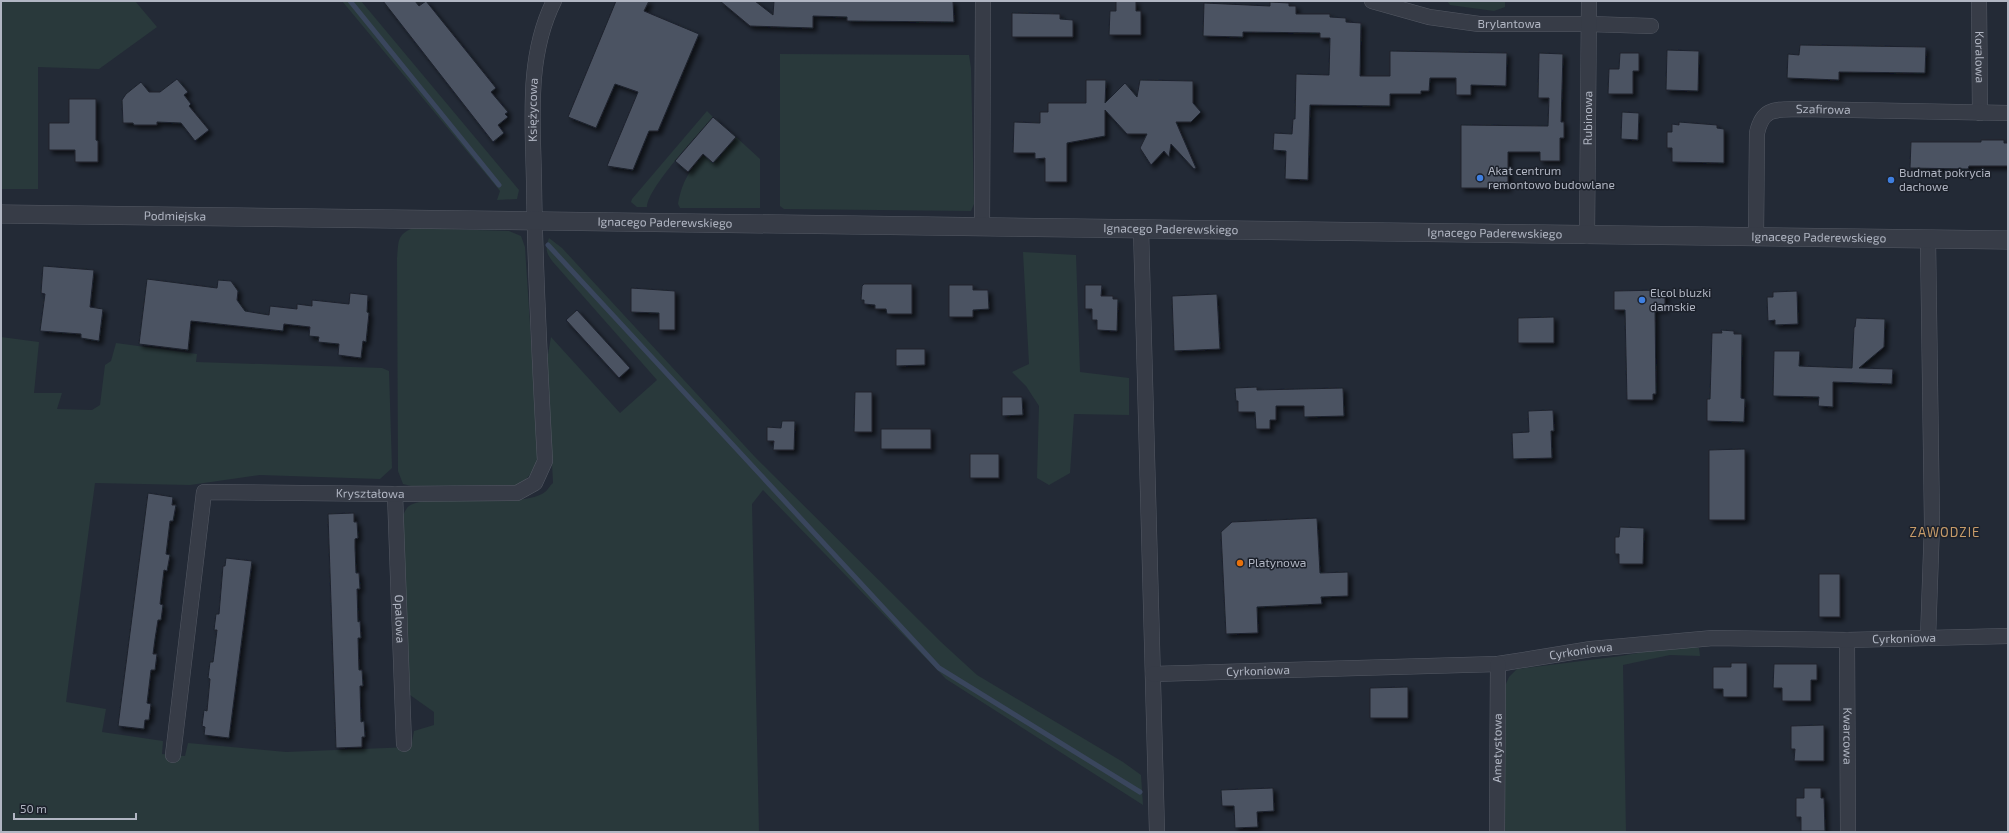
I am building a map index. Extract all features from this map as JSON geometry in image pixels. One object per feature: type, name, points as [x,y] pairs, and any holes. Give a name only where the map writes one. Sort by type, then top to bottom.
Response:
[{"type":"street","name":"Księżycowa","points":[[534,222],[533,82],[540,35],[554,1]]},
{"type":"street","points":[[982,227],[983,1]]},
{"type":"street","name":"Brylantowa","points":[[1372,1],[1429,17],[1479,24],[1589,24],[1651,26]]},
{"type":"street","name":"Rubinowa","points":[[1587,236],[1589,1]]},
{"type":"street","name":"Koralowa","points":[[1979,1],[1980,113]]},
{"type":"street","name":"Szafirowa","points":[[1756,237],[1757,133],[1760,121],[1767,113],[1779,110],[1801,109],[2008,113]]},
{"type":"street","name":"Podmiejska","points":[[1,214],[349,218]]},
{"type":"street","name":"Ignacego Paderewskiego","points":[[349,218],[534,222],[1141,228],[1587,236],[2008,240]]},
{"type":"street","name":"Kryształowa","points":[[173,755],[204,492],[395,494],[517,493],[535,482],[545,461],[534,222]]},
{"type":"street","points":[[1141,228],[1157,832]]},
{"type":"street","points":[[1928,239],[1932,524],[1928,638]]},
{"type":"street","name":"Opalowa","points":[[395,494],[404,744]]},
{"type":"street","name":"Cyrkoniowa","points":[[1154,674],[1498,664],[1591,649],[1713,638],[1847,640],[2008,636]]},
{"type":"street","name":"Kwarcowa","points":[[1847,640],[1848,832]]},
{"type":"street","name":"Ametystowa","points":[[1497,832],[1498,664]]},
{"type":"shaded area","points":[[1,1],[135,1],[157,27],[99,69],[38,67],[38,189],[1,189]]},
{"type":"shaded area","points":[[342,1],[361,1],[519,190],[517,199],[497,200],[500,191]]},
{"type":"shaded area","points":[[1447,1],[1505,1],[1505,7],[1494,11],[1450,5]]},
{"type":"shaded area","points":[[780,54],[969,55],[971,68],[974,204],[971,211],[784,209],[780,206]]},
{"type":"shaded area","points":[[707,111],[713,117],[664,174],[650,198],[647,207],[637,207],[631,202],[632,199]]},
{"type":"shaded area","points":[[736,137],[760,159],[760,208],[680,208],[678,204],[684,183],[698,161],[703,155],[713,163]]},
{"type":"shaded area","points":[[413,228],[509,231],[521,236],[525,247],[538,449],[537,461],[534,469],[520,485],[411,486],[403,484],[398,471],[397,258],[398,243],[401,236]]},
{"type":"shaded area","points":[[549,238],[562,248],[755,457],[941,642],[977,675],[1123,762],[1141,775],[1143,805],[946,679],[763,490],[752,504],[759,832],[1,832],[1,337],[39,342],[34,393],[62,393],[57,409],[92,410],[100,405],[105,365],[111,361],[116,343],[197,354],[196,362],[382,368],[389,371],[392,468],[380,479],[260,475],[190,485],[95,483],[66,702],[106,709],[102,732],[163,741],[162,754],[185,756],[188,743],[286,752],[411,747],[414,731],[434,725],[434,712],[410,695],[401,522],[407,508],[416,503],[431,501],[515,500],[532,497],[545,492],[553,483],[547,360],[551,337],[620,413],[657,380],[553,262],[547,251]]},
{"type":"shaded area","points":[[1023,252],[1076,255],[1080,372],[1129,378],[1129,415],[1074,414],[1070,473],[1049,485],[1037,478],[1039,406],[1026,386],[1012,372],[1029,364]]},
{"type":"shaded area","points":[[1677,646],[1699,648],[1700,656],[1670,655],[1623,665],[1626,832],[1505,832],[1505,686],[1509,677],[1517,669],[1621,656]]},
{"type":"building","points":[[383,1],[415,1],[419,6],[426,1],[496,88],[491,92],[508,112],[505,114],[508,117],[498,125],[504,133],[493,142]]},
{"type":"building","points":[[616,1],[649,1],[644,11],[699,34],[658,131],[649,131],[633,170],[607,166],[638,92],[615,84],[596,128],[568,117]]},
{"type":"building","points":[[720,1],[755,1],[773,15],[774,1],[953,1],[954,22],[847,21],[847,17],[813,16],[813,28],[750,26]]},
{"type":"building","points":[[1116,1],[1136,1],[1136,11],[1141,11],[1141,35],[1109,35],[1110,11],[1116,11]]},
{"type":"building","points":[[1270,2],[1289,3],[1289,6],[1296,6],[1296,14],[1330,14],[1330,17],[1346,18],[1346,22],[1361,23],[1360,76],[1390,76],[1390,51],[1507,53],[1506,86],[1471,85],[1471,95],[1456,95],[1456,78],[1430,78],[1429,91],[1421,91],[1421,94],[1390,94],[1390,106],[1310,105],[1308,180],[1285,179],[1286,151],[1273,150],[1274,133],[1292,134],[1293,119],[1295,119],[1296,74],[1329,75],[1330,38],[1320,38],[1320,33],[1243,32],[1243,37],[1203,36],[1204,3],[1270,6]]},
{"type":"building","points":[[1012,13],[1060,14],[1060,19],[1073,20],[1073,37],[1012,37]]},
{"type":"building","points":[[1800,45],[1926,47],[1925,73],[1839,72],[1839,80],[1787,78],[1788,54],[1799,55]]},
{"type":"building","points":[[1667,50],[1699,51],[1698,91],[1666,90]]},
{"type":"building","points":[[1539,53],[1563,54],[1561,122],[1564,122],[1564,138],[1560,138],[1560,161],[1540,161],[1540,152],[1508,152],[1508,188],[1461,188],[1461,125],[1548,126],[1549,98],[1538,98]]},
{"type":"building","points":[[1620,53],[1639,53],[1639,71],[1633,71],[1633,94],[1608,94],[1609,69],[1619,69]]},
{"type":"building","points":[[177,79],[188,92],[184,95],[191,104],[189,106],[209,130],[195,141],[181,123],[157,122],[157,125],[134,125],[133,123],[123,123],[122,100],[126,94],[141,82],[149,92],[160,92]]},
{"type":"building","points":[[1086,80],[1106,80],[1105,103],[1125,83],[1137,97],[1140,80],[1193,81],[1193,103],[1201,112],[1191,122],[1176,122],[1196,168],[1194,169],[1171,144],[1169,157],[1164,151],[1151,165],[1140,148],[1147,134],[1127,134],[1105,110],[1105,136],[1067,143],[1067,182],[1045,182],[1045,158],[1035,159],[1035,153],[1013,153],[1014,122],[1040,123],[1040,112],[1048,112],[1048,103],[1086,103]]},
{"type":"building","points":[[69,99],[96,99],[96,140],[98,141],[98,162],[75,162],[75,150],[49,150],[49,123],[69,123]]},
{"type":"building","points":[[1622,112],[1639,113],[1638,140],[1621,139]]},
{"type":"building","points":[[713,117],[736,137],[713,163],[703,154],[688,172],[675,161]]},
{"type":"building","points":[[1679,122],[1717,125],[1717,128],[1724,129],[1724,163],[1672,162],[1672,148],[1667,148],[1667,132],[1672,132],[1672,124],[1679,125]]},
{"type":"building","points":[[1981,140],[2004,140],[2004,143],[2008,143],[2008,166],[1969,166],[1968,169],[1910,168],[1911,142],[1981,142]]},
{"type":"building","points":[[43,266],[94,270],[90,307],[103,309],[99,341],[81,338],[81,334],[40,331],[45,294],[41,293]]},
{"type":"building","points":[[147,279],[217,288],[218,280],[231,281],[238,291],[237,300],[245,311],[269,315],[270,306],[297,309],[297,304],[312,306],[312,300],[349,304],[350,293],[368,295],[367,312],[369,313],[366,342],[363,341],[361,358],[338,355],[339,344],[318,342],[319,337],[309,336],[310,327],[284,324],[283,331],[191,321],[188,350],[139,344]]},
{"type":"building","points":[[864,284],[912,284],[912,314],[887,314],[886,309],[875,309],[875,305],[864,304],[864,300],[861,300],[862,286]]},
{"type":"building","points":[[949,285],[973,285],[973,290],[988,290],[989,309],[973,310],[973,317],[949,317]]},
{"type":"building","points":[[1085,285],[1102,285],[1101,296],[1113,296],[1113,299],[1118,299],[1117,331],[1097,330],[1097,320],[1092,320],[1092,309],[1085,309]]},
{"type":"building","points":[[631,288],[675,291],[675,330],[659,330],[659,313],[631,312]]},
{"type":"building","points":[[1665,290],[1665,309],[1655,309],[1656,394],[1653,394],[1653,400],[1627,400],[1625,310],[1614,310],[1614,291]]},
{"type":"building","points":[[1797,291],[1798,324],[1775,325],[1775,320],[1768,321],[1767,297],[1773,297],[1773,292]]},
{"type":"building","points":[[1217,294],[1220,349],[1174,351],[1172,296]]},
{"type":"building","points":[[577,310],[630,368],[619,378],[566,320]]},
{"type":"building","points":[[1554,317],[1554,343],[1518,343],[1518,318]]},
{"type":"building","points":[[1856,318],[1885,319],[1884,347],[1859,368],[1893,369],[1892,384],[1833,382],[1833,407],[1818,406],[1819,397],[1773,396],[1774,351],[1800,351],[1799,366],[1852,368],[1854,327]]},
{"type":"building","points":[[1721,330],[1734,331],[1734,334],[1742,334],[1741,398],[1745,399],[1744,422],[1707,421],[1707,399],[1710,399],[1712,333],[1722,333]]},
{"type":"building","points":[[896,349],[925,349],[925,365],[896,366]]},
{"type":"building","points":[[1257,387],[1257,390],[1343,388],[1344,416],[1304,417],[1304,406],[1276,406],[1276,420],[1270,420],[1270,429],[1256,429],[1255,412],[1238,412],[1238,401],[1236,401],[1235,388]]},
{"type":"building","points":[[855,392],[872,392],[872,432],[854,432]]},
{"type":"building","points":[[1002,397],[1022,397],[1023,415],[1002,416]]},
{"type":"building","points":[[1553,410],[1554,431],[1551,431],[1552,458],[1513,459],[1512,433],[1529,432],[1528,411]]},
{"type":"building","points":[[782,421],[795,421],[794,450],[773,450],[774,441],[767,441],[767,427],[781,428]]},
{"type":"building","points":[[881,429],[931,429],[931,449],[881,449]]},
{"type":"building","points":[[1745,449],[1745,520],[1709,520],[1709,450]]},
{"type":"building","points":[[970,454],[999,454],[999,478],[970,478]]},
{"type":"building","points":[[148,493],[173,497],[172,505],[176,505],[173,521],[170,521],[166,554],[170,555],[167,571],[164,570],[160,604],[163,605],[161,620],[158,620],[153,654],[157,654],[155,670],[151,670],[147,703],[151,704],[149,720],[145,720],[144,729],[118,726]]},
{"type":"building","points":[[354,513],[354,522],[357,522],[358,538],[355,539],[356,573],[359,573],[360,589],[357,589],[358,622],[360,621],[361,638],[358,638],[359,670],[362,670],[363,686],[360,686],[361,722],[364,721],[365,737],[362,737],[362,747],[336,748],[328,514]]},
{"type":"building","points":[[1317,518],[1320,573],[1348,572],[1348,596],[1321,597],[1322,604],[1257,607],[1258,633],[1226,634],[1221,532],[1232,522]]},
{"type":"building","points":[[1620,527],[1644,528],[1643,564],[1619,564],[1619,554],[1615,554],[1615,537],[1619,537]]},
{"type":"building","points":[[226,558],[252,561],[229,738],[204,735],[205,727],[202,726],[204,710],[207,711],[210,679],[208,678],[210,662],[213,662],[217,630],[214,630],[216,614],[219,614],[223,566],[225,566]]},
{"type":"building","points":[[1819,574],[1840,574],[1840,617],[1819,617]]},
{"type":"building","points":[[1731,663],[1747,663],[1747,697],[1723,697],[1723,689],[1713,689],[1713,667],[1731,667]]},
{"type":"building","points":[[1774,664],[1817,664],[1817,680],[1811,680],[1811,701],[1782,701],[1782,688],[1773,688]]},
{"type":"building","points":[[1408,687],[1408,718],[1370,718],[1370,688]]},
{"type":"building","points":[[1824,725],[1824,761],[1794,761],[1795,749],[1791,749],[1791,726]]},
{"type":"building","points":[[1273,788],[1274,811],[1257,812],[1258,827],[1235,828],[1234,806],[1222,806],[1221,790]]},
{"type":"building","points":[[1804,788],[1821,788],[1821,798],[1824,798],[1825,831],[1801,831],[1801,817],[1796,817],[1796,798],[1804,798]]},
{"type":"waterway","points":[[350,1],[499,185]]},
{"type":"waterway","points":[[548,245],[939,668],[1140,792]]},
{"type":"place","name":"Akat centrum remontowo budowlane","points":[[1480,178]]},
{"type":"place","name":"Budmat pokrycia dachowe","points":[[1891,180]]},
{"type":"place","name":"Elcol bluzki damskie","points":[[1642,300]]},
{"type":"place","name":"Platynowa","points":[[1240,563]]},
{"type":"district","name":"ZAWODZIE","points":[[1945,532]]}]
